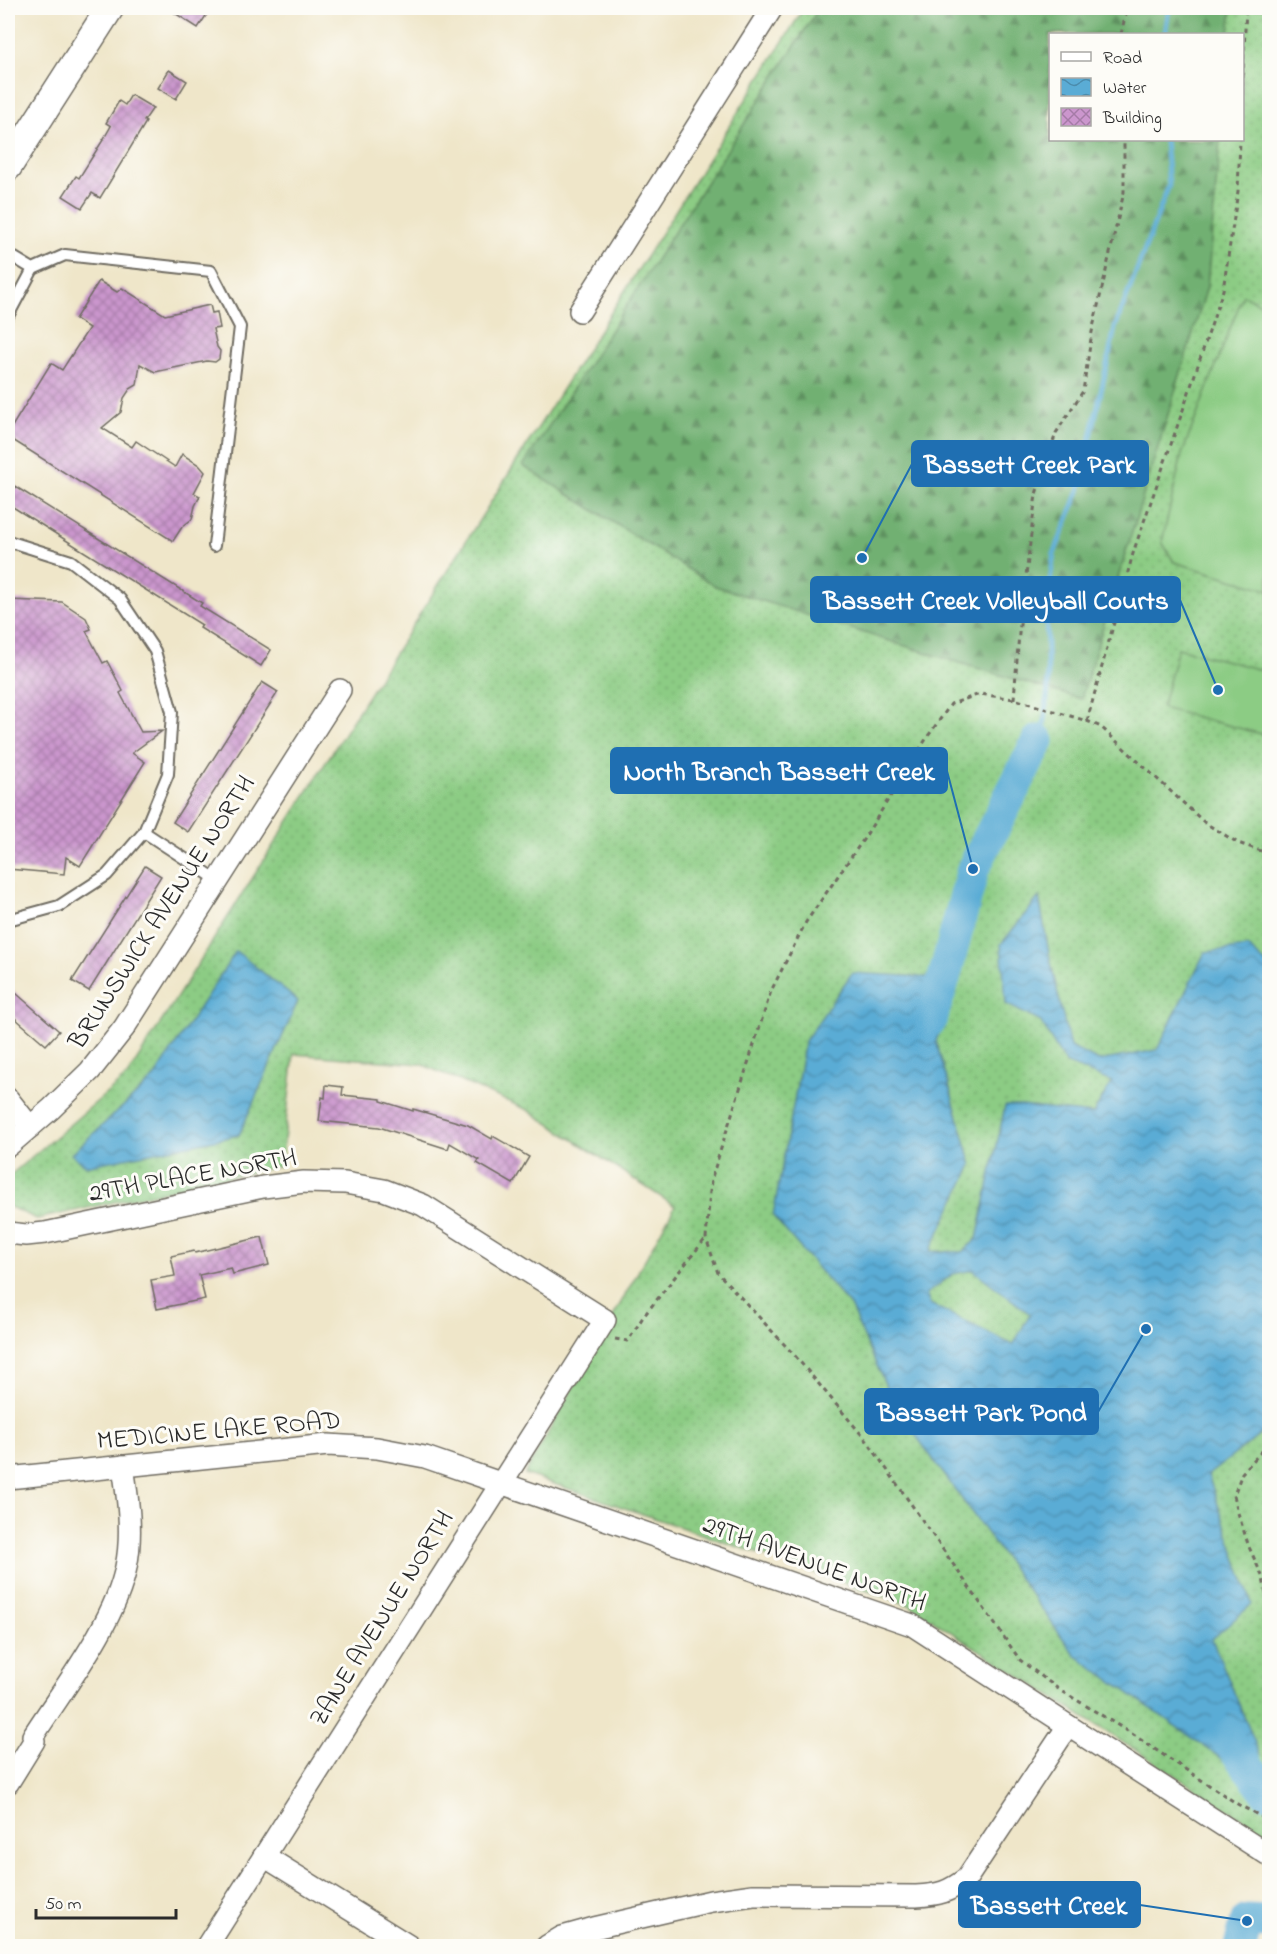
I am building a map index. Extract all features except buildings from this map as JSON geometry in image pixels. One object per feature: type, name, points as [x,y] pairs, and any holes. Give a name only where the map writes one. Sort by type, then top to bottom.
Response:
[{"type":"street","points":[[8,167],[110,8]]},
{"type":"street","points":[[580,311],[772,8]]},
{"type":"street","name":"BRUNSWICK AVENUE NORTH","points":[[8,1146],[90,1071],[124,1028],[340,690]]},
{"type":"street","points":[[8,1099],[30,1127]]},
{"type":"street","name":"29TH PLACE NORTH","points":[[8,1233],[26,1235],[45,1233],[263,1187],[304,1182],[345,1183],[384,1190],[423,1204],[600,1328]]},
{"type":"street","name":"ZANE AVENUE NORTH","points":[[207,1947],[600,1328]]},
{"type":"street","name":"MEDICINE LAKE ROAD","points":[[8,1478],[328,1445],[377,1448],[425,1457],[501,1484]]},
{"type":"street","points":[[8,1783],[34,1741],[33,1736],[98,1635],[115,1602],[126,1568],[130,1531],[123,1466]]},
{"type":"street","name":"29TH AVENUE NORTH","points":[[501,1484],[912,1625],[1269,1856]]},
{"type":"street","points":[[547,1947],[562,1937],[594,1928],[711,1901],[753,1895],[916,1896],[934,1895],[952,1890],[967,1878],[1068,1726]]},
{"type":"street","points":[[264,1856],[409,1947]]},
{"type":"lane","points":[[8,254],[33,269]]},
{"type":"lane","points":[[8,316],[33,269],[65,255],[211,271],[240,327],[214,546]]},
{"type":"lane","points":[[8,541],[71,561],[120,599],[155,651],[172,712],[168,774],[144,832],[107,875],[59,906],[8,920]]},
{"type":"lane","points":[[144,832],[219,881]]},
{"type":"path","points":[[1121,33],[1127,8]]},
{"type":"path","points":[[1244,52],[1246,8]]},
{"type":"path","points":[[1014,699],[1019,633],[1036,494],[1056,433],[1083,391],[1092,333],[1124,192],[1124,141]]},
{"type":"path","points":[[1087,721],[1134,550],[1223,291],[1238,191],[1240,141]]},
{"type":"path","points":[[1269,854],[1238,843],[1206,823],[1101,727],[1014,699],[980,694],[951,704],[928,736],[863,840],[806,922],[771,991],[711,1180],[706,1238],[718,1273],[796,1357],[867,1441],[1020,1660],[1057,1688],[1129,1732],[1239,1806],[1266,1819],[1269,1818]]},
{"type":"path","points":[[600,1328],[628,1341],[643,1317],[706,1238]]},
{"type":"path","points":[[1269,1446],[1242,1473],[1234,1495],[1240,1521],[1263,1578],[1269,1615]]},
{"type":"green space","points":[[804,8],[1269,8],[1269,1836],[909,1605],[525,1474],[675,1206],[528,1110],[421,1064],[294,1054],[281,1166],[37,1219],[8,1206],[8,1177],[127,1076]]},
{"type":"green space","points":[[819,8],[1232,8],[1229,33],[1049,33],[1049,141],[1220,141],[1207,287],[1081,699],[715,586],[523,466]]},
{"type":"green space","points":[[1243,295],[1269,308],[1269,590],[1174,562],[1162,542],[1182,454]]},
{"type":"green space","points":[[1178,648],[1269,672],[1269,736],[1162,708]]},
{"type":"water","points":[[1039,897],[1070,1047],[1099,1061],[1157,1050],[1205,952],[1248,947],[1269,966],[1269,1428],[1208,1475],[1252,1604],[1212,1639],[1260,1755],[1242,1773],[1075,1655],[896,1408],[850,1306],[773,1216],[805,1041],[852,973],[959,979],[936,1041],[972,1165],[930,1251],[962,1252],[977,1239],[1005,1106],[1093,1114],[1112,1082],[1065,1063],[1041,1022],[1006,1004],[1001,944]],"holes":[[[973,1270],[1030,1314],[1013,1345],[930,1304],[926,1294],[953,1274]]]},
{"type":"water","points":[[236,951],[298,1001],[239,1135],[86,1166],[71,1154],[154,1078]]},
{"type":"waterway","points":[[1165,33],[1169,8]]},
{"type":"waterway","points":[[1038,741],[1045,720],[1048,687],[1046,608],[1054,554],[1079,491],[1115,328],[1169,185],[1165,141]]},
{"type":"waterway","points":[[930,1021],[973,869],[1038,741]]},
{"type":"waterway","points":[[1221,1731],[1267,1792]]},
{"type":"waterway","points":[[1240,1946],[1247,1921],[1270,1922]]},
{"type":"place","name":"Bassett Creek Park","points":[[862,558]]},
{"type":"place","name":"Bassett Creek Volleyball Courts","points":[[1218,690]]},
{"type":"place","name":"North Branch Bassett Creek","points":[[973,869]]},
{"type":"place","name":"Bassett Park Pond","points":[[1146,1329]]},
{"type":"place","name":"Bassett Creek","points":[[1247,1921]]}]
